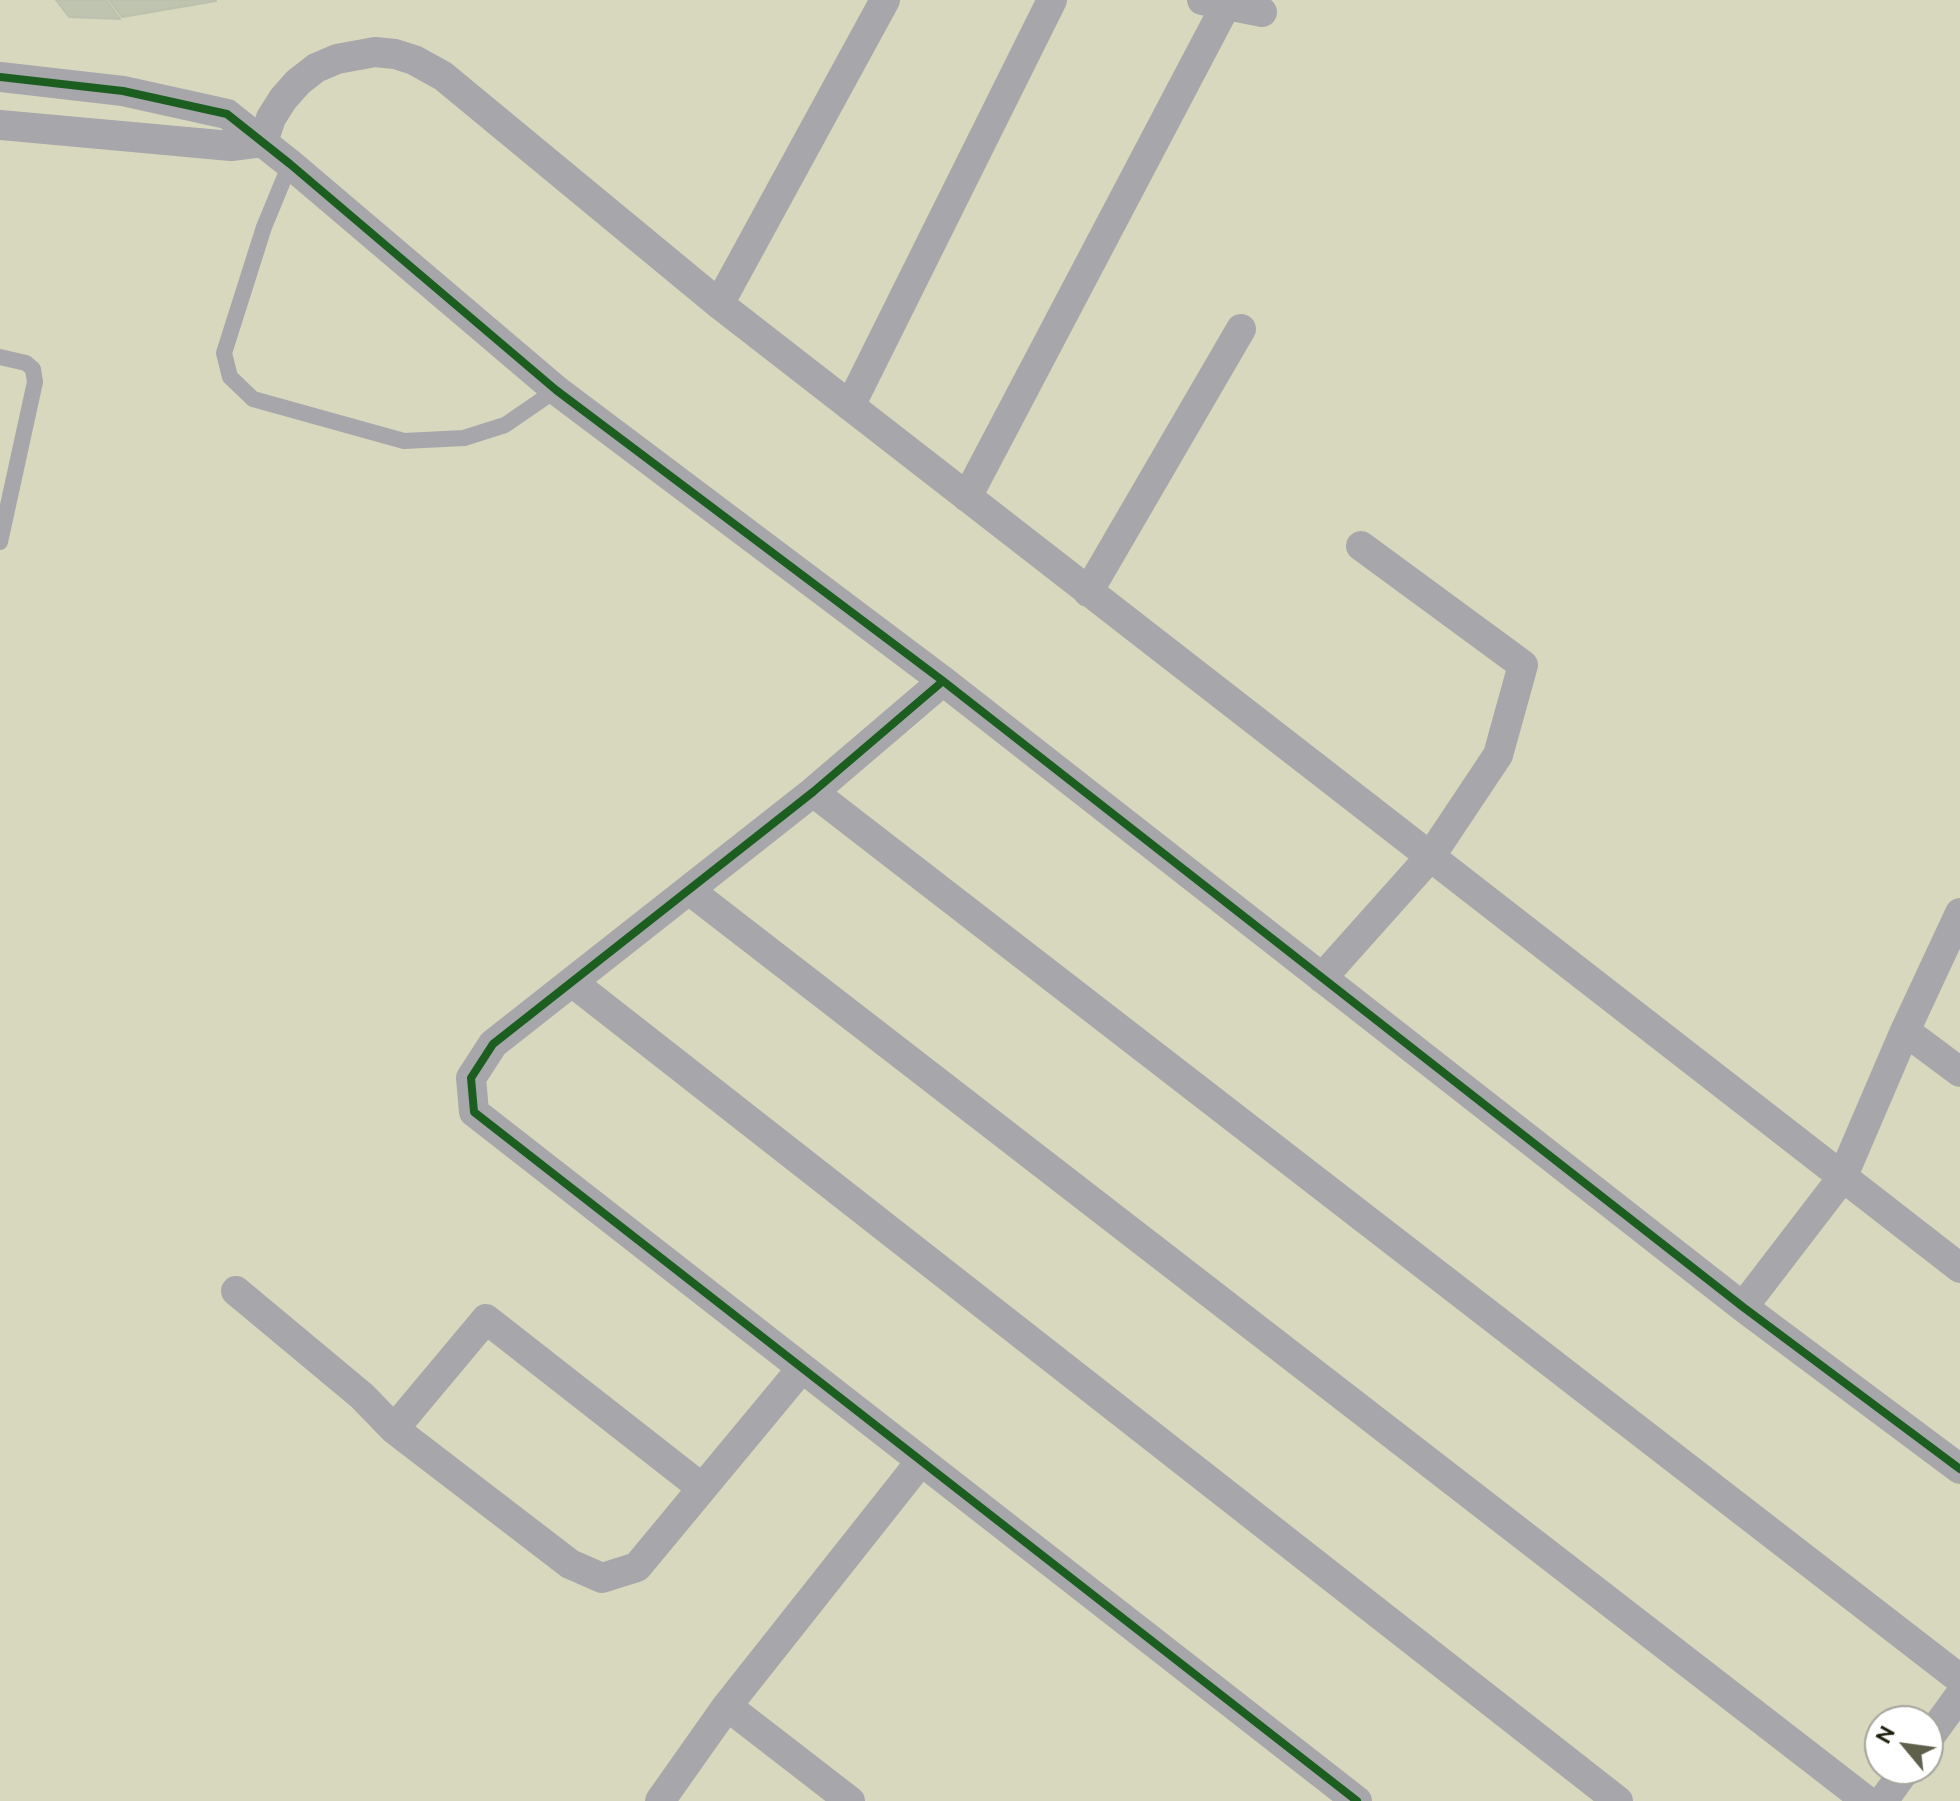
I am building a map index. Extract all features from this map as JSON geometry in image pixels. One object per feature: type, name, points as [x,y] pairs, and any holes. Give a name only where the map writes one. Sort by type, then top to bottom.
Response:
[{"type":"street","points":[[719,304],[885,0]]},
{"type":"street","points":[[850,406],[1052,0]]},
{"type":"street","points":[[967,497],[1214,2],[1262,12]]},
{"type":"street","points":[[263,142],[271,118],[298,82],[316,68],[337,59],[375,52],[414,60],[443,76],[719,304],[1960,1268]]},
{"type":"street","points":[[0,77],[123,91],[227,114],[556,390],[943,681],[1743,1307],[1960,1469]]},
{"type":"street","points":[[0,125],[231,146],[263,142]]},
{"type":"street","points":[[1088,592],[1241,329]]},
{"type":"street","points":[[1322,978],[1430,857],[1498,755],[1523,665],[1361,546]]},
{"type":"street","points":[[943,681],[813,792],[493,1044],[471,1078],[474,1112],[1357,1801]]},
{"type":"street","points":[[813,792],[1960,1679]]},
{"type":"street","points":[[689,890],[1867,1801]]},
{"type":"street","points":[[1743,1307],[1842,1178],[1960,913]]},
{"type":"street","points":[[572,982],[1618,1801]]},
{"type":"street","points":[[1905,1031],[1960,1072]]},
{"type":"street","points":[[236,1291],[362,1396],[394,1429],[570,1564],[602,1578],[637,1567],[802,1368]]},
{"type":"street","points":[[394,1429],[486,1319],[702,1488]]},
{"type":"street","points":[[660,1801],[727,1706],[921,1461]]},
{"type":"street","points":[[1944,1717],[1960,1695]]},
{"type":"street","points":[[727,1706],[850,1801]]},
{"type":"lane","points":[[290,164],[264,227],[224,353],[230,377],[253,399],[404,441],[464,438],[505,425],[556,390]]},
{"type":"lane","points":[[0,357],[26,363],[33,369],[35,382],[0,542]]},
{"type":"building","points":[[56,0],[106,0],[120,19],[69,17]]},
{"type":"building","points":[[109,0],[215,0],[216,1],[122,17]]},
{"type":"cycle path","points":[[0,77],[123,91],[227,114],[556,390],[943,681],[1743,1307],[1960,1469]]},
{"type":"cycle path","points":[[943,681],[813,792],[493,1044],[471,1078],[474,1112],[1357,1801]]}]
